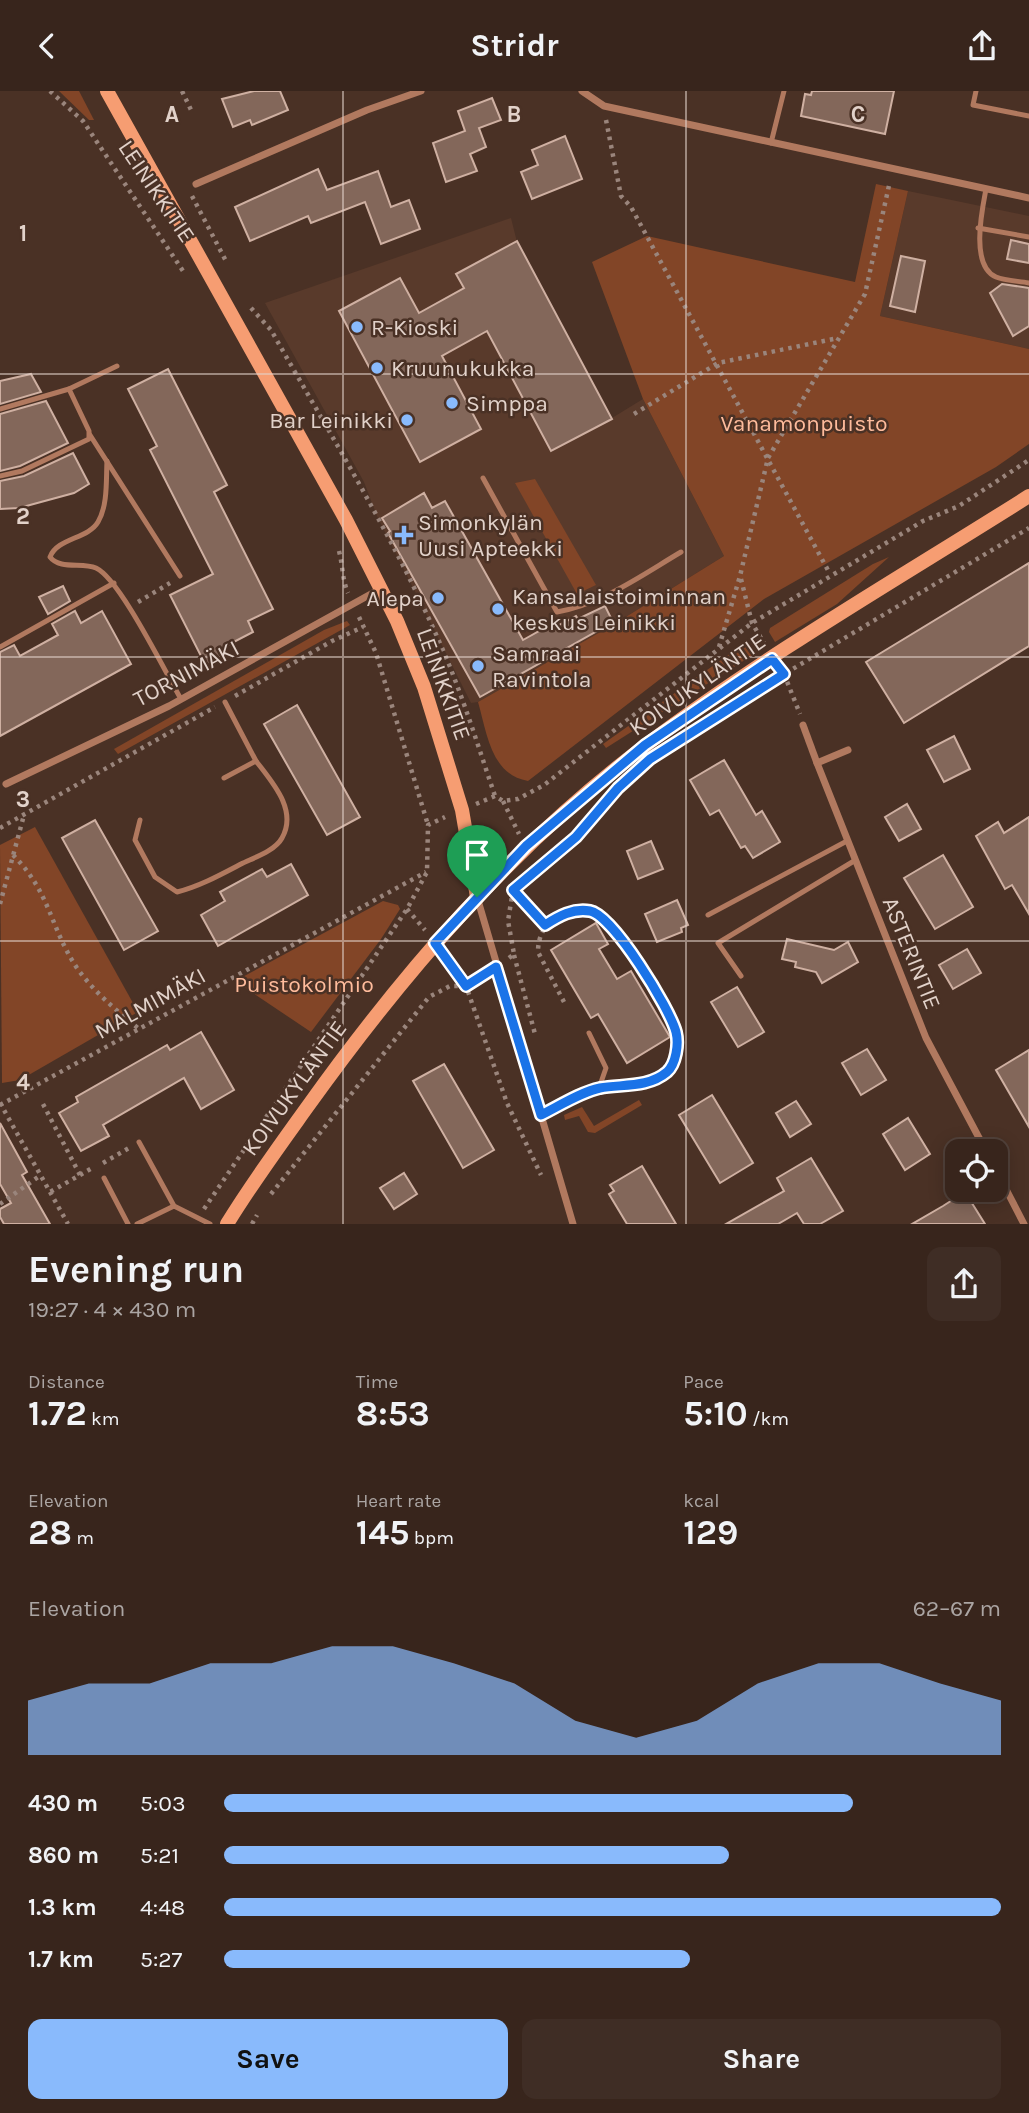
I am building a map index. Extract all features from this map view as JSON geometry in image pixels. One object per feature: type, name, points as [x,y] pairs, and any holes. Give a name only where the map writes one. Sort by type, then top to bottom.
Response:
[{"type":"main road","name":"LEINIKKITIE","points":[[107,91],[346,520],[397,621],[435,724],[462,810],[477,897]]},
{"type":"main road","name":"KOIVUKYLÄNTIE","points":[[227,1224],[346,1053],[435,943],[526,846],[645,745],[772,659],[1029,496]]},
{"type":"street","points":[[196,184],[368,110],[421,91]]},
{"type":"street","points":[[582,91],[604,106],[1029,198]]},
{"type":"street","name":"TORNIMÄKI","points":[[6,784],[181,699],[380,589]]},
{"type":"street","name":"ASTERINTIE","points":[[803,725],[926,1038],[980,1139]]},
{"type":"street","points":[[817,763],[848,750]]},
{"type":"street","name":"LEINIKKITIE","points":[[477,897],[573,1224]]},
{"type":"street","points":[[1008,1193],[1024,1224]]},
{"type":"lane","points":[[772,143],[784,91]]},
{"type":"lane","points":[[976,91],[973,105],[1029,116]]},
{"type":"lane","points":[[986,188],[978,228],[985,266],[995,276],[1029,283]]},
{"type":"lane","points":[[978,228],[1029,237]]},
{"type":"lane","points":[[0,409],[69,389],[117,366]]},
{"type":"lane","points":[[69,389],[90,435],[180,576]]},
{"type":"lane","points":[[0,476],[22,471],[85,442],[90,435]]},
{"type":"lane","points":[[107,461],[103,510],[99,520],[93,529],[54,549],[50,557],[55,562],[96,568],[114,583],[181,699]]},
{"type":"lane","points":[[483,478],[556,613],[573,609],[618,589],[681,552]]},
{"type":"lane","points":[[0,647],[114,583]]},
{"type":"lane","points":[[140,820],[135,840],[155,877],[177,892],[206,882],[271,849],[282,838],[286,817],[285,803],[256,761],[225,702]]},
{"type":"lane","points":[[224,778],[256,761]]},
{"type":"lane","points":[[708,915],[847,841]]},
{"type":"lane","points":[[741,976],[718,943],[855,861]]},
{"type":"lane","points":[[589,1033],[606,1068],[599,1088]]},
{"type":"lane","points":[[541,1115],[599,1088],[632,1087]]},
{"type":"lane","points":[[139,1142],[174,1206],[210,1224]]},
{"type":"lane","points":[[104,1178],[128,1224]]},
{"type":"lane","points":[[137,1224],[174,1206]]},
{"type":"path","name":"LEINIKKITIE","points":[[50,91],[83,121],[190,282]]},
{"type":"path","points":[[182,91],[192,112]]},
{"type":"path","points":[[604,106],[621,196],[631,207],[718,363],[830,575]]},
{"type":"path","points":[[719,648],[740,576],[768,458],[866,294],[892,170]]},
{"type":"path","points":[[187,188],[230,270]]},
{"type":"path","points":[[248,305],[271,330],[362,490],[445,656],[480,747],[495,796]]},
{"type":"path","points":[[634,414],[718,363],[839,338]]},
{"type":"path","points":[[774,680],[1029,529]]},
{"type":"path","points":[[334,541],[343,566],[342,580],[376,653],[428,825]]},
{"type":"path","points":[[128,608],[180,576]]},
{"type":"path","points":[[740,576],[752,623]]},
{"type":"path","name":"TORNIMÄKI","points":[[0,828],[332,641],[363,627]]},
{"type":"path","points":[[772,659],[784,674],[803,725]]},
{"type":"path","points":[[252,1224],[262,1205],[429,997],[450,986],[466,986],[514,954],[508,921],[513,890],[576,837],[611,796]]},
{"type":"path","points":[[0,904],[24,814]]},
{"type":"path","points":[[13,855],[30,872],[45,896],[77,967],[95,991],[139,1029]]},
{"type":"path","name":"MALMIMÄKI","points":[[0,1104],[427,872]]},
{"type":"path","points":[[513,890],[545,925]]},
{"type":"path","points":[[407,909],[466,986],[507,1103],[542,1178]]},
{"type":"path","points":[[545,925],[575,911],[592,911],[600,915],[615,929],[653,988],[676,1031],[675,1056],[673,1065],[665,1074],[632,1087]]},
{"type":"path","points":[[545,925],[538,952],[564,1002]]},
{"type":"path","points":[[0,1104],[68,1224]]},
{"type":"path","points":[[43,1104],[80,1175],[50,1192]]},
{"type":"path","points":[[103,1163],[139,1142]]},
{"type":"path","points":[[0,1204],[41,1175]]},
{"type":"shaded area","points":[[908,191],[1029,216],[1029,349],[880,316]]},
{"type":"shaded area","points":[[511,218],[517,242],[612,418],[643,399],[724,556],[616,623],[478,702],[471,703],[377,516],[364,482],[265,303]]},
{"type":"green space","points":[[59,91],[79,91],[94,120],[89,120]]},
{"type":"green space","name":"Vanamonpuisto","points":[[876,184],[908,191],[880,316],[1029,349],[1029,444],[996,467],[764,599],[528,781],[516,777],[498,762],[492,751],[478,702],[616,623],[724,556],[643,399],[592,262],[647,236],[855,282]]},
{"type":"green space","points":[[535,479],[596,585],[577,594],[515,483]]},
{"type":"green space","points":[[889,557],[837,604],[775,642],[769,632],[770,628],[873,564]]},
{"type":"green space","points":[[347,621],[350,625],[118,754],[114,749],[324,630]]},
{"type":"green space","points":[[745,643],[754,643],[759,651],[606,748],[603,744]]},
{"type":"green space","points":[[35,827],[138,1012],[20,1080],[2,1083],[0,845]]},
{"type":"green space","name":"Puistokolmio","points":[[383,901],[398,905],[400,909],[381,939],[311,1032],[235,981]]},
{"type":"green space","points":[[639,1100],[642,1105],[595,1133],[588,1132],[579,1116],[565,1120],[564,1115],[582,1107],[594,1126]]},
{"type":"building","points":[[254,91],[280,91],[288,110],[252,125],[250,120],[233,127],[222,99]]},
{"type":"building","points":[[812,91],[894,91],[885,134],[801,116],[805,94],[811,95]]},
{"type":"building","points":[[492,98],[501,120],[479,128],[486,147],[470,154],[477,171],[446,182],[433,143],[465,131],[458,111]]},
{"type":"building","points":[[565,136],[582,179],[532,199],[521,172],[538,165],[532,150]]},
{"type":"building","points":[[318,169],[327,190],[378,171],[391,207],[409,200],[420,229],[381,244],[365,202],[311,223],[308,216],[250,241],[235,207]]},
{"type":"building","points":[[1011,240],[1029,244],[1029,263],[1007,259]]},
{"type":"building","points":[[517,241],[612,419],[551,451],[487,331],[442,356],[481,429],[420,462],[339,311],[400,278],[419,313],[464,288],[456,274]]},
{"type":"building","points":[[901,256],[925,261],[915,312],[890,306]]},
{"type":"building","points":[[1002,284],[1029,288],[1029,326],[1013,336],[990,293]]},
{"type":"building","points":[[168,369],[227,485],[214,492],[273,609],[248,621],[253,632],[224,647],[227,653],[205,664],[170,595],[213,574],[150,450],[157,446],[128,389]]},
{"type":"building","points":[[31,374],[41,392],[0,404],[0,381]]},
{"type":"building","points":[[46,401],[68,443],[20,466],[0,471],[0,414]]},
{"type":"building","points":[[73,453],[89,484],[74,493],[19,508],[0,509],[0,481],[24,476]]},
{"type":"building","points":[[424,493],[432,508],[445,501],[523,640],[550,625],[552,629],[576,616],[578,619],[605,606],[613,622],[480,697],[382,518]]},
{"type":"building","points":[[1029,563],[1029,646],[904,723],[866,662]]},
{"type":"building","points":[[63,586],[70,601],[48,614],[39,597]]},
{"type":"building","points":[[75,611],[81,623],[102,611],[131,664],[0,736],[0,652],[14,645],[20,656],[58,635],[52,624]]},
{"type":"building","points":[[297,705],[360,817],[327,835],[264,724]]},
{"type":"building","points":[[954,736],[970,769],[944,782],[927,750]]},
{"type":"building","points":[[724,760],[756,815],[762,811],[780,842],[753,858],[745,846],[741,848],[719,810],[710,815],[690,780]]},
{"type":"building","points":[[907,804],[921,829],[899,841],[885,817]]},
{"type":"building","points":[[1029,817],[1029,914],[1012,885],[1005,889],[976,836],[998,822],[1004,833]]},
{"type":"building","points":[[95,820],[158,931],[124,950],[62,838]]},
{"type":"building","points":[[651,841],[663,869],[638,879],[627,851]]},
{"type":"building","points":[[943,855],[973,907],[935,929],[904,878]]},
{"type":"building","points":[[291,864],[308,895],[218,946],[201,915],[225,901],[220,892],[262,869],[267,877]]},
{"type":"building","points":[[677,900],[688,925],[681,928],[682,932],[657,942],[645,914]]},
{"type":"building","points":[[596,923],[608,944],[599,949],[617,979],[631,971],[670,1037],[627,1063],[598,1014],[591,1018],[551,950]]},
{"type":"building","points":[[787,939],[834,950],[848,942],[858,962],[822,983],[816,972],[795,967],[796,962],[782,959]]},
{"type":"building","points":[[967,949],[981,973],[953,989],[939,965]]},
{"type":"building","points":[[737,987],[764,1032],[738,1047],[711,1002]]},
{"type":"building","points":[[201,1032],[234,1090],[201,1109],[184,1078],[103,1125],[109,1136],[81,1151],[59,1113],[78,1102],[76,1097],[167,1045],[170,1050]]},
{"type":"building","points":[[867,1049],[886,1080],[861,1095],[842,1063]]},
{"type":"building","points":[[1029,1050],[1029,1127],[996,1070]]},
{"type":"building","points":[[444,1064],[494,1150],[463,1168],[413,1081]]},
{"type":"building","points":[[712,1095],[753,1163],[720,1183],[679,1115]]},
{"type":"building","points":[[796,1101],[811,1124],[790,1137],[776,1113]]},
{"type":"building","points":[[908,1118],[930,1154],[905,1170],[883,1134]]},
{"type":"building","points":[[0,1123],[27,1172],[22,1175],[50,1224],[4,1224],[0,1217],[0,1209],[11,1203],[0,1184]]},
{"type":"building","points":[[811,1158],[843,1211],[820,1224],[804,1224],[797,1213],[778,1224],[726,1224],[784,1191],[777,1178]]},
{"type":"building","points":[[642,1166],[676,1224],[627,1224],[609,1194],[614,1191],[610,1185]]},
{"type":"building","points":[[404,1173],[417,1194],[394,1209],[380,1188]]},
{"type":"building","points":[[949,1202],[971,1202],[985,1224],[912,1224]]},
{"type":"place","name":"R-Kioski","points":[[357,327]]},
{"type":"place","name":"Kruunukukka","points":[[377,368]]},
{"type":"place","name":"Simppa","points":[[452,403]]},
{"type":"place","name":"Bar Leinikki","points":[[407,420]]},
{"type":"place","name":"Simonkylän Uusi Apteekki","points":[[404,535]]},
{"type":"place","name":"Alepa","points":[[438,598]]},
{"type":"place","name":"Kansalaistoiminnan keskus Leinikki","points":[[498,609]]},
{"type":"place","name":"Samraai Ravintola","points":[[478,666]]},
{"type":"route","points":[[772,659],[784,674],[650,759],[618,788],[592,822],[513,890],[545,925],[562,914],[592,911],[615,929],[648,977],[676,1031],[677,1047],[673,1065],[665,1074],[632,1087],[599,1088],[541,1115],[496,967],[466,986],[435,943],[477,897],[526,846],[645,745],[772,659]]}]
